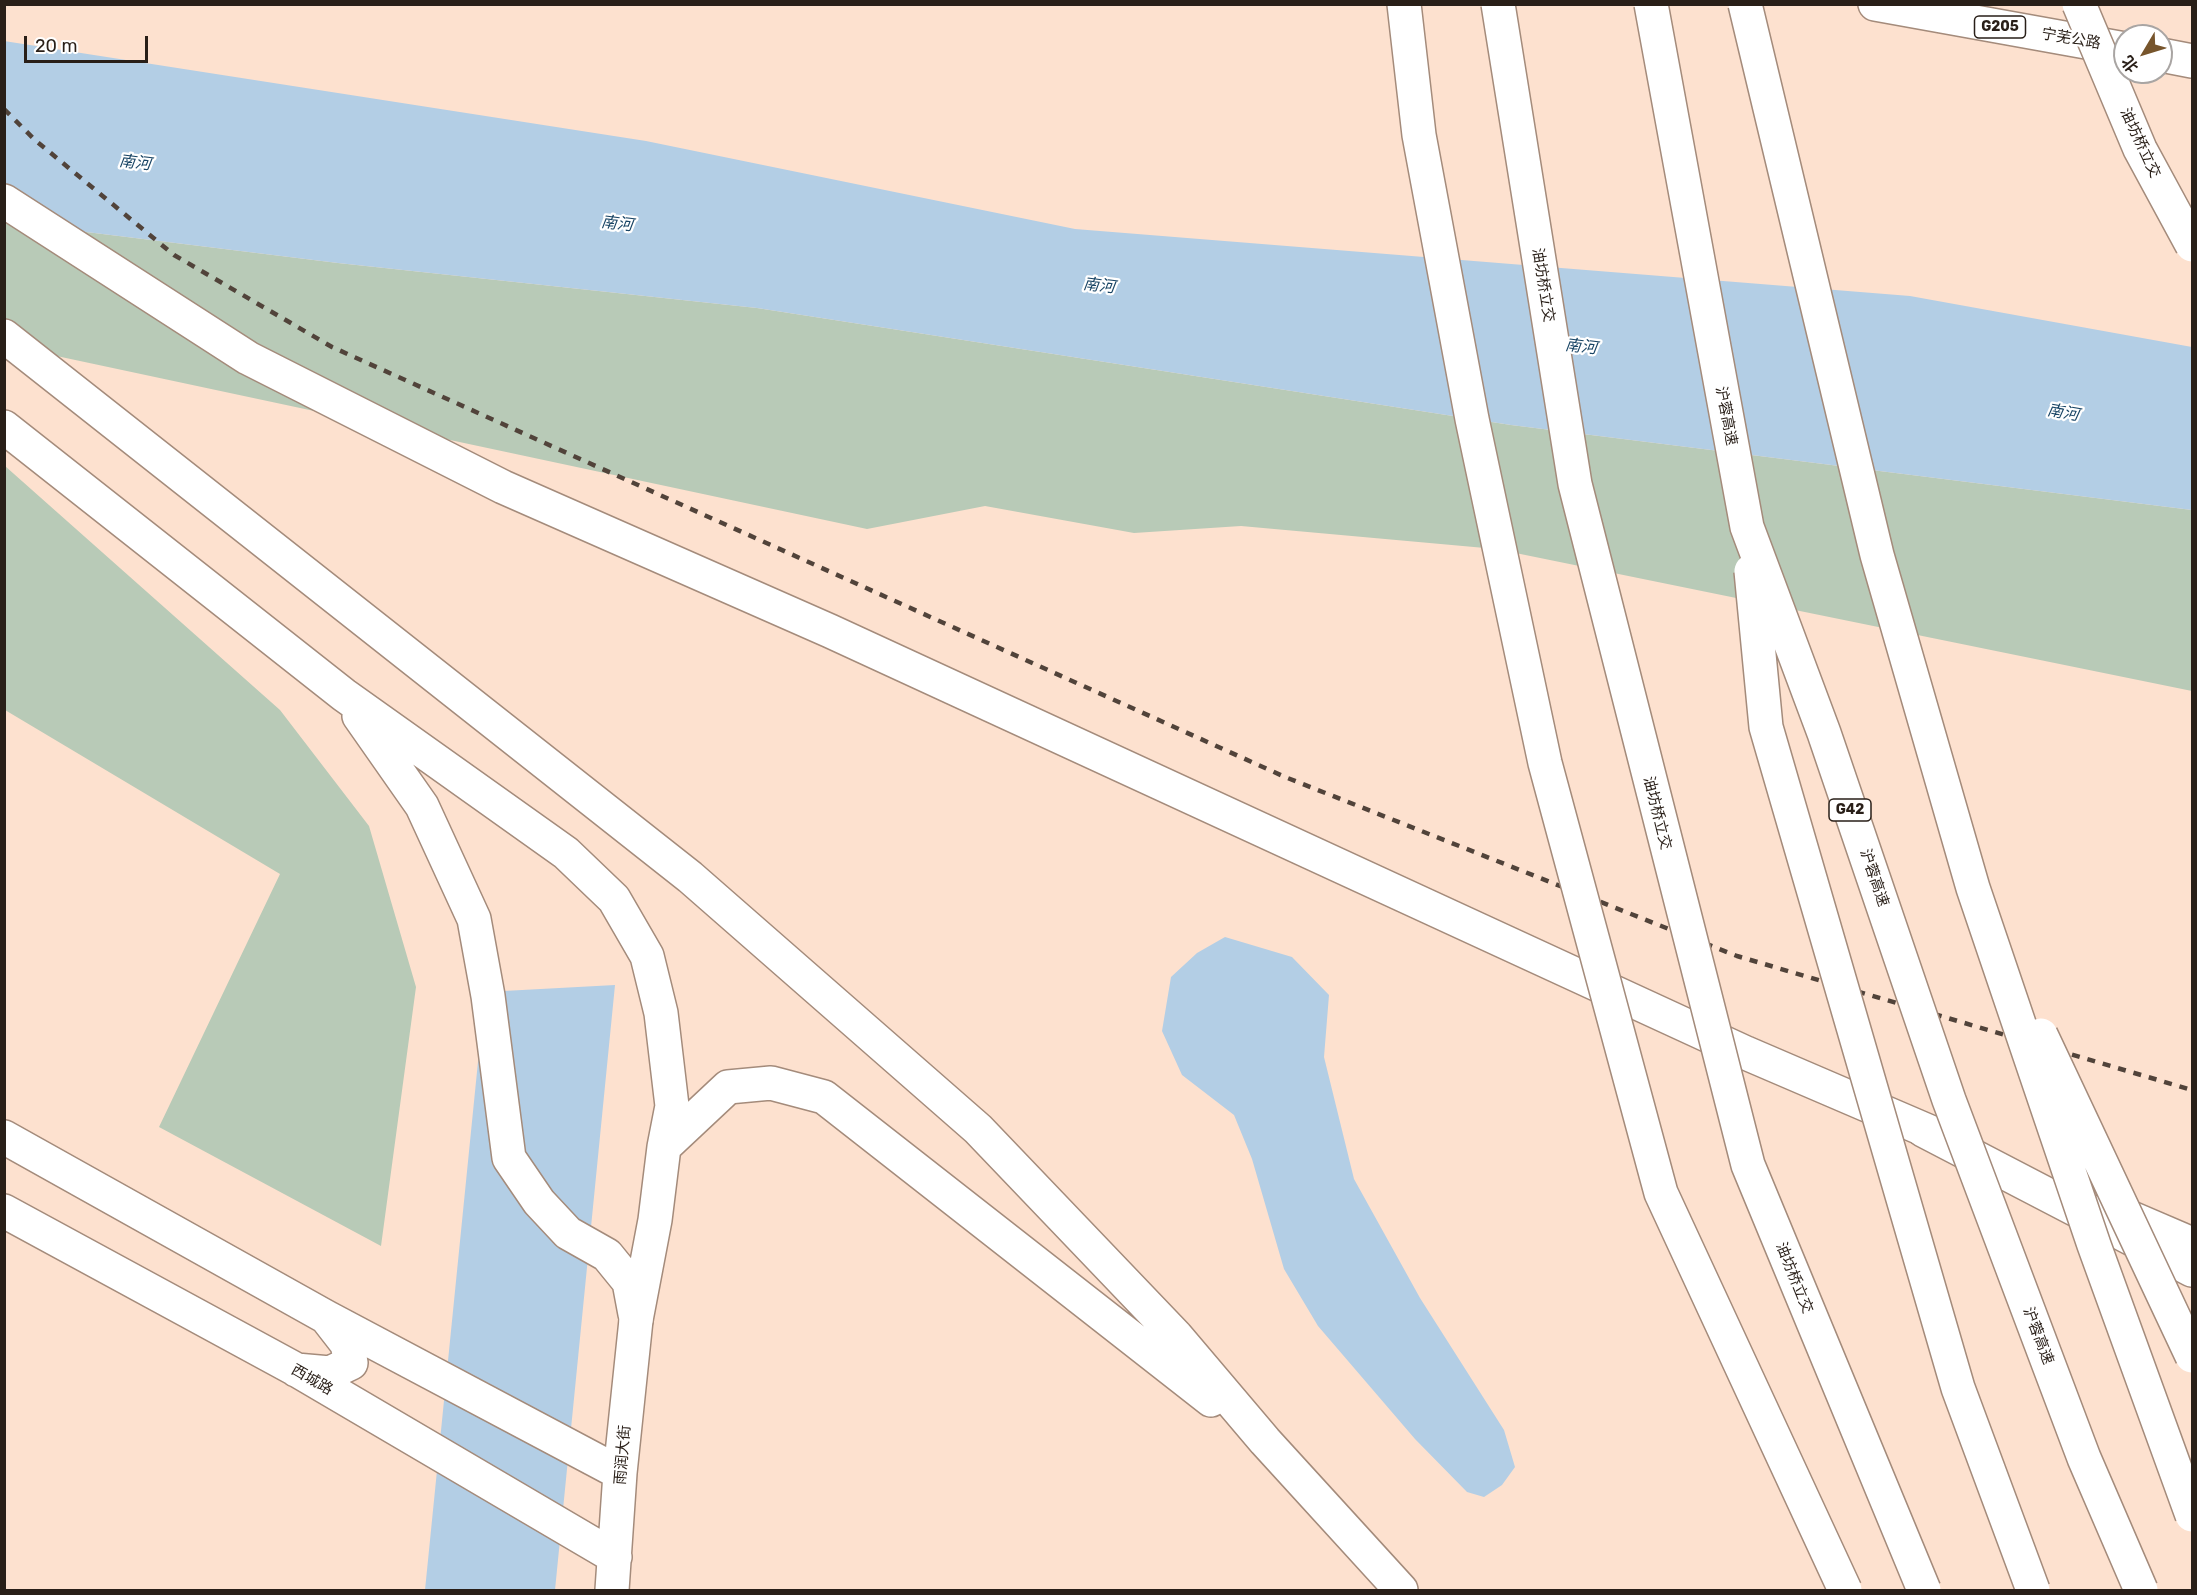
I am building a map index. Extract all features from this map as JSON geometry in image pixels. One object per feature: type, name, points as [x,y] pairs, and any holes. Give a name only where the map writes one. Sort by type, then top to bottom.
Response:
[{"type":"main road","points":[[1404,4],[1419,135],[1472,419],[1543,752],[1661,1193],[1845,1590]]},
{"type":"main road","name":"油坊桥立交","points":[[1498,4],[1575,484],[1748,1165],[1924,1590]]},
{"type":"main road","name":"沪蓉高速","points":[[1651,4],[1747,527],[1824,733],[1949,1100],[2084,1458],[2141,1590]]},
{"type":"main road","points":[[1745,4],[1877,555],[1973,888],[2094,1245],[2193,1515]]},
{"type":"main road","name":"宁芜公路","points":[[1875,4],[2113,47]]},
{"type":"main road","name":"油坊桥立交","points":[[2079,4],[2140,149],[2193,245]]},
{"type":"main road","points":[[2173,57],[2193,61]]},
{"type":"main road","points":[[4,201],[248,358],[503,487],[830,631],[1746,1053],[2193,1244]]},
{"type":"main road","points":[[4,336],[322,584],[690,877],[978,1129],[1176,1336],[1265,1442],[1401,1590]]},
{"type":"main road","points":[[4,427],[344,695],[566,853],[614,899],[647,956],[662,1013],[672,1106],[664,1147],[655,1220],[636,1320]]},
{"type":"main road","points":[[1747,527],[1766,727],[1958,1388],[2032,1590]]},
{"type":"main road","points":[[344,695],[422,806],[474,919],[488,996],[509,1158],[539,1202],[568,1233],[607,1255],[629,1282],[636,1320]]},
{"type":"main road","points":[[1973,888],[2193,1356]]},
{"type":"main road","points":[[664,1147],[728,1087],[771,1083],[824,1097],[1265,1442]]},
{"type":"main road","points":[[1923,1130],[2193,1270]]},
{"type":"main road","points":[[4,1137],[326,1317],[620,1473]]},
{"type":"main road","name":"西城路","points":[[4,1211],[295,1370],[615,1557]]},
{"type":"main road","points":[[295,1370],[330,1373],[351,1363],[347,1344],[326,1317]]},
{"type":"main road","name":"雨润大街","points":[[612,1590],[620,1473],[636,1320]]},
{"type":"green space","points":[[5,222],[338,263],[757,308],[1511,425],[2192,510],[2192,691],[1496,549],[1241,526],[1134,533],[985,506],[867,529],[5,345]]},
{"type":"green space","points":[[5,466],[280,710],[369,826],[416,987],[381,1246],[159,1127],[280,874],[5,710]]},
{"type":"water","name":"南河","points":[[4,41],[646,141],[1075,229],[1910,296],[2192,347],[2192,510],[1511,425],[757,308],[338,263],[5,222]]},
{"type":"water","points":[[1225,937],[1292,957],[1329,995],[1324,1057],[1354,1179],[1420,1298],[1504,1430],[1515,1467],[1502,1485],[1484,1497],[1467,1492],[1415,1439],[1318,1326],[1284,1269],[1252,1159],[1234,1115],[1182,1075],[1162,1031],[1171,977],[1197,953]]},
{"type":"water","points":[[615,985],[555,1590],[425,1590],[485,992]]},
{"type":"railway","points":[[4,109],[35,140],[174,255],[332,347],[1285,777],[1737,956],[2192,1090]]}]
